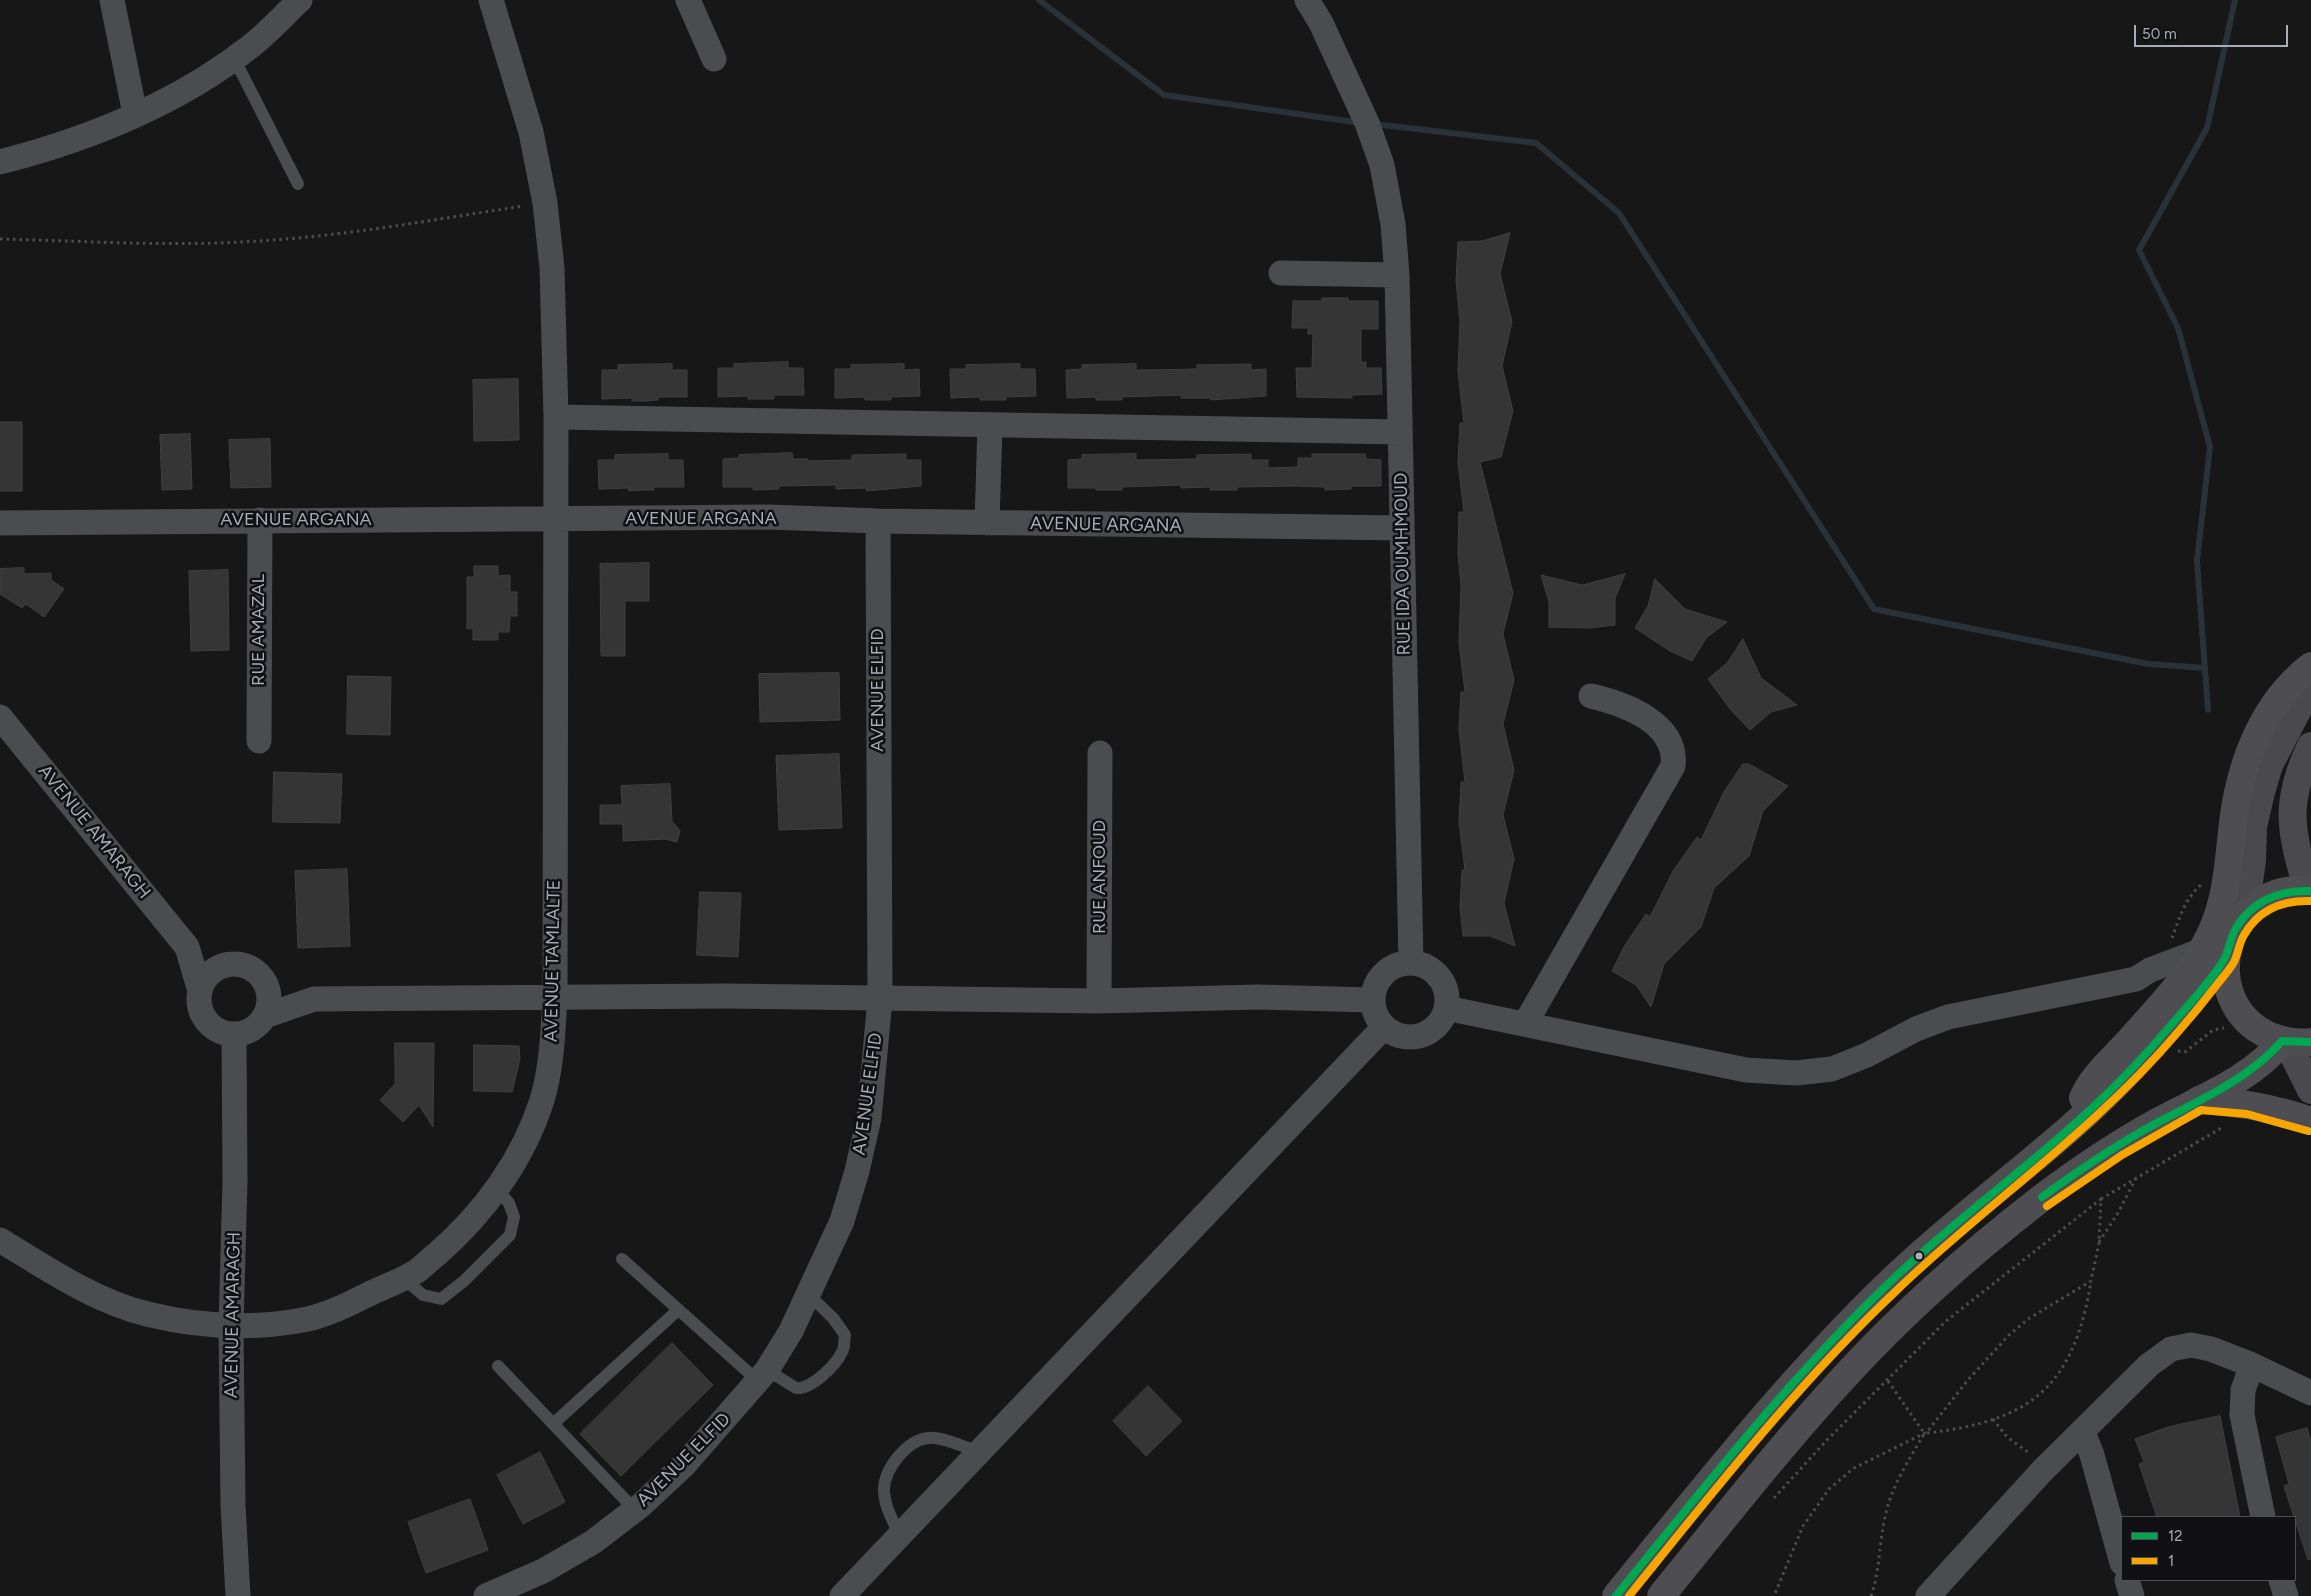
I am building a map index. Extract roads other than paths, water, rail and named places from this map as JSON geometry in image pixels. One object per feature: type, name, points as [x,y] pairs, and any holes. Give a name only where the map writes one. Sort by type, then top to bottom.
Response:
[{"type":"highway","points":[[1616,1596],[1731,1455],[1840,1333],[1888,1284],[1978,1204],[2071,1127],[2146,1053],[2214,954],[2218,916],[2225,892],[2234,811],[2244,769],[2254,742],[2276,701],[2286,688],[2311,666]]},
{"type":"highway","points":[[2071,1127],[2081,1101],[2093,1079],[2164,1002],[2194,966],[2228,943],[2244,915],[2273,895],[2290,891],[2310,891]]},
{"type":"highway","points":[[2214,954],[2233,1001],[2245,1018],[2262,1032],[2293,1041]]},
{"type":"highway","points":[[1661,1596],[1803,1423],[1850,1371],[1911,1311],[1993,1236],[2040,1199],[2118,1146],[2258,1065],[2274,1052],[2293,1041]]},
{"type":"highway","points":[[2199,1100],[2256,1105],[2311,1121]]},
{"type":"main road","points":[[2244,915],[2252,861],[2253,827],[2261,792],[2269,766],[2311,684]]},
{"type":"main road","points":[[2310,891],[2294,838],[2292,809],[2296,780],[2311,746]]},
{"type":"main road","points":[[2293,1041],[2311,1090]]},
{"type":"street","points":[[112,0],[135,114]]},
{"type":"street","points":[[0,162],[48,150],[135,114],[200,82],[248,48],[300,0]]},
{"type":"street","name":"AVENUE TAMLALTE","points":[[0,1240],[98,1296],[145,1314],[190,1322],[231,1326],[267,1325],[309,1319],[343,1307],[416,1271],[478,1215],[516,1159],[531,1129],[542,1098],[550,1060],[556,997],[556,417],[552,268],[545,203],[531,132],[491,0]]},
{"type":"street","points":[[688,0],[714,59]]},
{"type":"street","name":"RUE IDA OUMHMOUD","points":[[1307,0],[1321,23],[1366,123],[1382,166],[1393,224],[1397,275],[1411,963]]},
{"type":"street","points":[[1281,273],[1397,275]]},
{"type":"street","points":[[556,417],[1400,432]]},
{"type":"street","points":[[987,523],[990,425]]},
{"type":"street","name":"AVENUE ARGANA","points":[[0,523],[769,517],[987,523],[1402,528]]},
{"type":"street","name":"RUE AMAZAL","points":[[259,741],[260,520]]},
{"type":"street","name":"AVENUE ELFID","points":[[486,1596],[544,1572],[593,1542],[635,1510],[684,1465],[762,1375],[791,1332],[842,1221],[857,1171],[869,1118],[880,1000],[878,521]]},
{"type":"street","points":[[1525,1024],[1673,766],[1674,749],[1671,741],[1660,729],[1625,707],[1591,696]]},
{"type":"street","name":"AVENUE AMARAGH","points":[[0,717],[187,947],[200,991]]},
{"type":"street","name":"RUE ANFOUD","points":[[1100,753],[1100,1001]]},
{"type":"street","name":"AVENUE AMARAGH","points":[[187,947],[228,964]]},
{"type":"street","points":[[1446,1008],[1746,1070],[1796,1073],[1832,1069],[1916,1029],[1948,1017],[2136,979],[2150,970],[2214,954]]},
{"type":"street","points":[[1411,963],[1424,965],[1435,972],[1443,983],[1447,995],[1446,1008],[1441,1020],[1432,1030],[1420,1036],[1407,1038],[1395,1034],[1384,1027],[1376,1014],[1372,1000],[1374,988],[1384,974],[1399,964],[1411,963]]},
{"type":"street","points":[[266,1016],[269,1005],[269,993],[265,982],[258,973],[249,967],[239,964],[228,964],[216,969],[206,978],[200,991],[199,1004],[203,1016],[211,1026],[222,1033],[234,1035],[252,1030],[266,1016],[314,999],[727,996],[880,1000],[1100,1001],[1258,997],[1372,1000]]},
{"type":"street","points":[[2136,979],[2154,990],[2164,1002]]},
{"type":"street","points":[[265,982],[314,999]]},
{"type":"street","points":[[842,1596],[1384,1027]]},
{"type":"street","name":"AVENUE AMARAGH","points":[[234,1035],[235,1181],[231,1326],[233,1505],[238,1596]]},
{"type":"street","points":[[1928,1596],[2043,1470],[2135,1378],[2162,1354],[2171,1349],[2191,1345],[2211,1349],[2252,1365],[2311,1393]]},
{"type":"street","points":[[2252,1365],[2244,1390],[2242,1415],[2263,1516]]},
{"type":"street","points":[[2083,1432],[2092,1455],[2121,1560]]},
{"type":"street","points":[[2127,1581],[2132,1596]]},
{"type":"street","points":[[2280,1581],[2286,1596]]},
{"type":"lane","points":[[234,58],[298,184]]},
{"type":"lane","points":[[403,1278],[423,1295],[441,1299],[464,1281],[510,1235],[514,1217],[509,1204],[496,1188]]},
{"type":"lane","points":[[622,1259],[678,1310],[762,1375],[802,1389],[818,1379],[842,1352],[844,1336],[833,1318],[809,1295]]},
{"type":"lane","points":[[553,1424],[678,1310]]},
{"type":"lane","points":[[498,1366],[635,1510]]},
{"type":"lane","points":[[900,1537],[886,1503],[884,1488],[890,1470],[910,1444],[928,1438],[980,1452]]},
{"type":"waterway","points":[[1039,0],[1164,95],[1361,123]]},
{"type":"waterway","points":[[2208,710],[2197,561],[2210,447],[2178,328],[2139,250],[2207,128],[2235,0]]},
{"type":"waterway","points":[[1374,124],[1536,143],[1619,213],[1874,609],[2149,664],[2205,668]]}]
